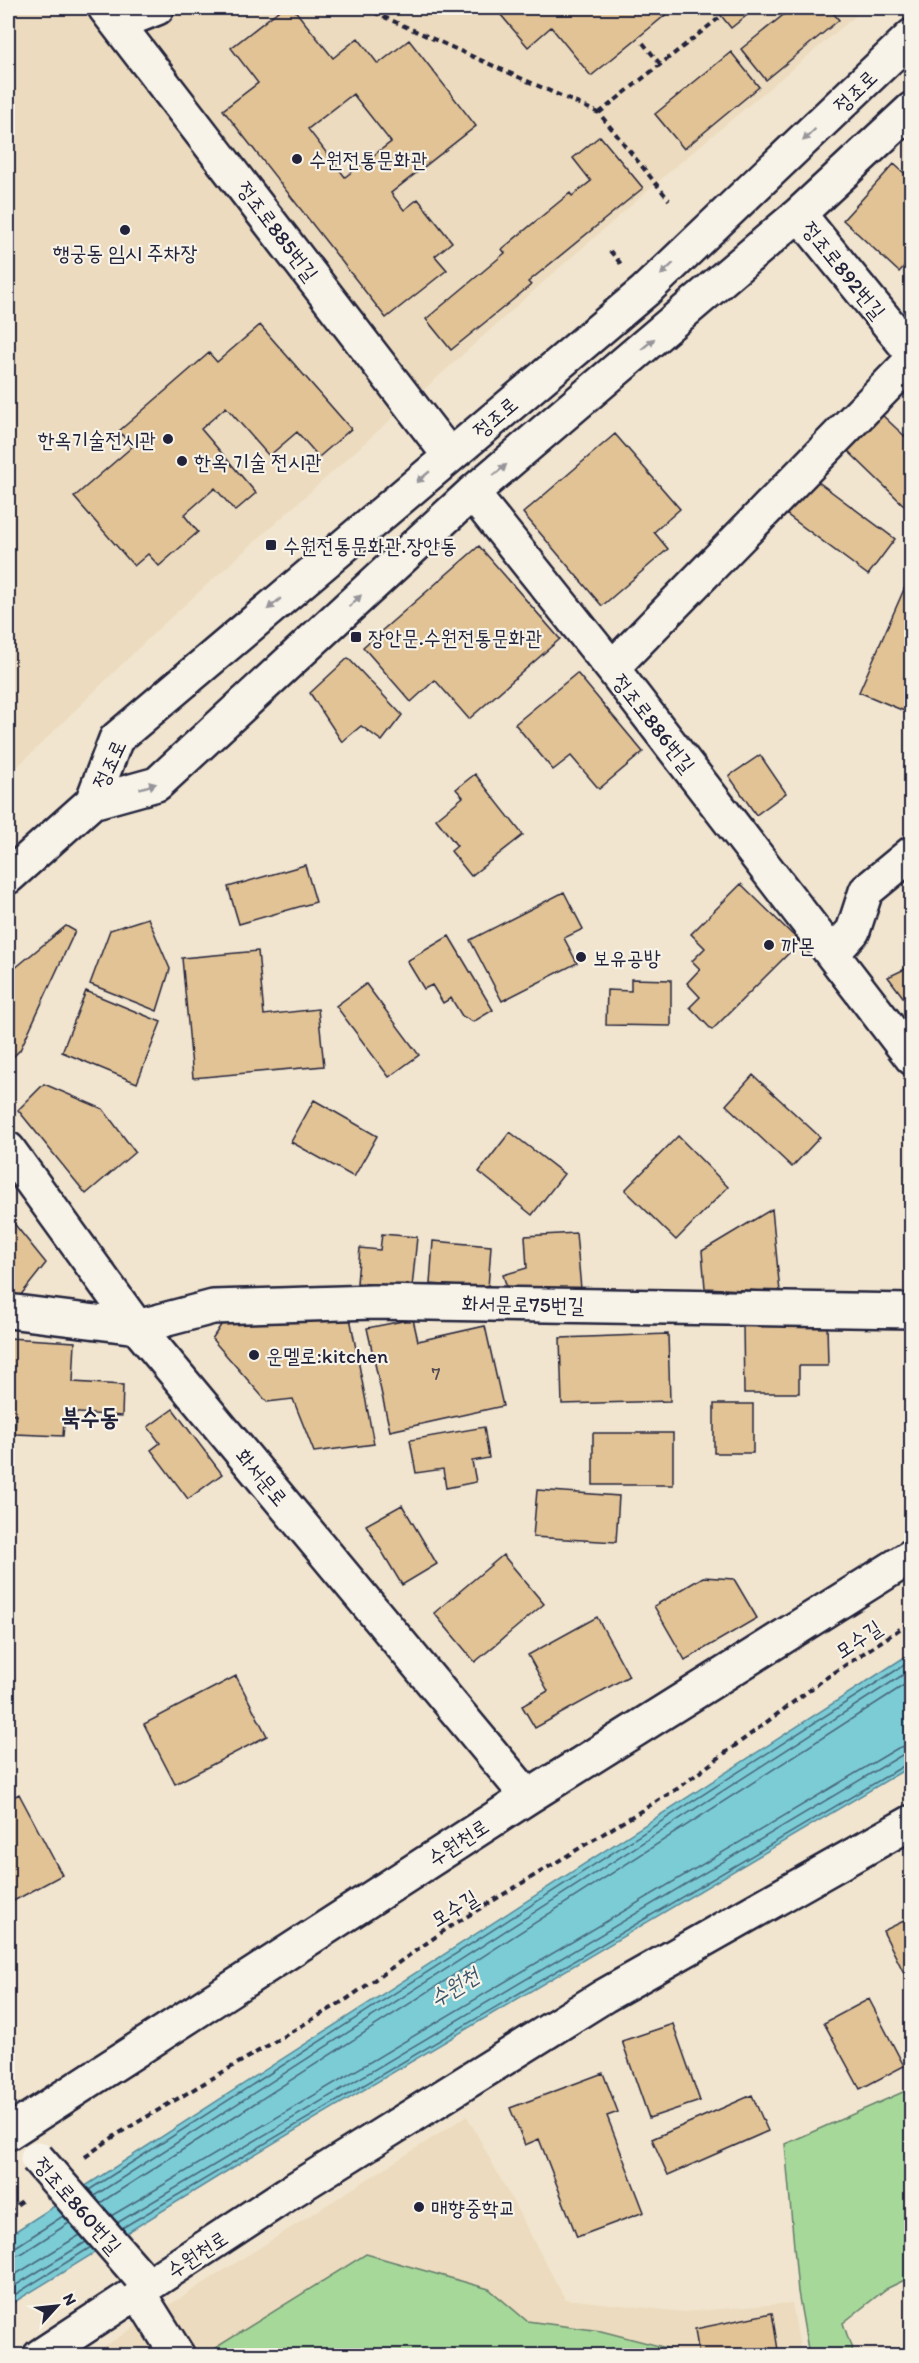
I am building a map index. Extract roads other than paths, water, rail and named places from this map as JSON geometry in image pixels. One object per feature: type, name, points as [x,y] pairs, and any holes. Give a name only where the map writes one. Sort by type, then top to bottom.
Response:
[{"type":"street","points":[[112,15],[157,8]]},
{"type":"street","name":"정조로885번길","points":[[112,15],[449,455]]},
{"type":"street","name":"정조로","points":[[92,802],[116,739],[645,291],[912,36]]},
{"type":"street","name":"정조로","points":[[8,877],[92,802],[157,784],[472,493],[799,214],[912,109]]},
{"type":"street","name":"정조로892번길","points":[[799,214],[912,353]]},
{"type":"street","points":[[612,668],[912,360]]},
{"type":"street","name":"정조로886번길","points":[[472,493],[612,668],[912,1058]]},
{"type":"street","points":[[832,954],[853,931],[866,891],[912,853]]},
{"type":"street","name":"화서문로","points":[[8,1149],[137,1327],[528,1797]]},
{"type":"street","name":"화서문로75번길","points":[[137,1327],[213,1307],[373,1302],[912,1311]]},
{"type":"street","points":[[8,1311],[137,1327]]},
{"type":"street","name":"수원천로","points":[[9,2130],[528,1797],[912,1556]]},
{"type":"street","name":"수원천로","points":[[40,2355],[141,2285],[604,1996],[912,1822]]},
{"type":"street","name":"정조로860번길","points":[[9,2130],[37,2158],[141,2285],[178,2355]]},
{"type":"water","name":"수원천","points":[[911,1653],[911,1766],[240,2163],[8,2306],[8,2236]]},
{"type":"place","name":"수원전통문화관","points":[[297,159]]},
{"type":"place","name":"행궁동 임시 주차장","points":[[125,230]]},
{"type":"place","name":"한옥기술전시관","points":[[168,439]]},
{"type":"place","name":"한옥 기술 전시관","points":[[182,461]]},
{"type":"place","name":"수원전통문화관.장안동","points":[[271,545]]},
{"type":"place","name":"장안문.수원전통문화관","points":[[356,637]]},
{"type":"place","name":"까몬","points":[[769,945]]},
{"type":"place","name":"보유공방","points":[[581,957]]},
{"type":"place","name":"운멜로:kitchen","points":[[254,1355]]},
{"type":"place","name":"매향중학교","points":[[419,2207]]},
{"type":"district","name":"북수동","points":[[90,1416]]}]
